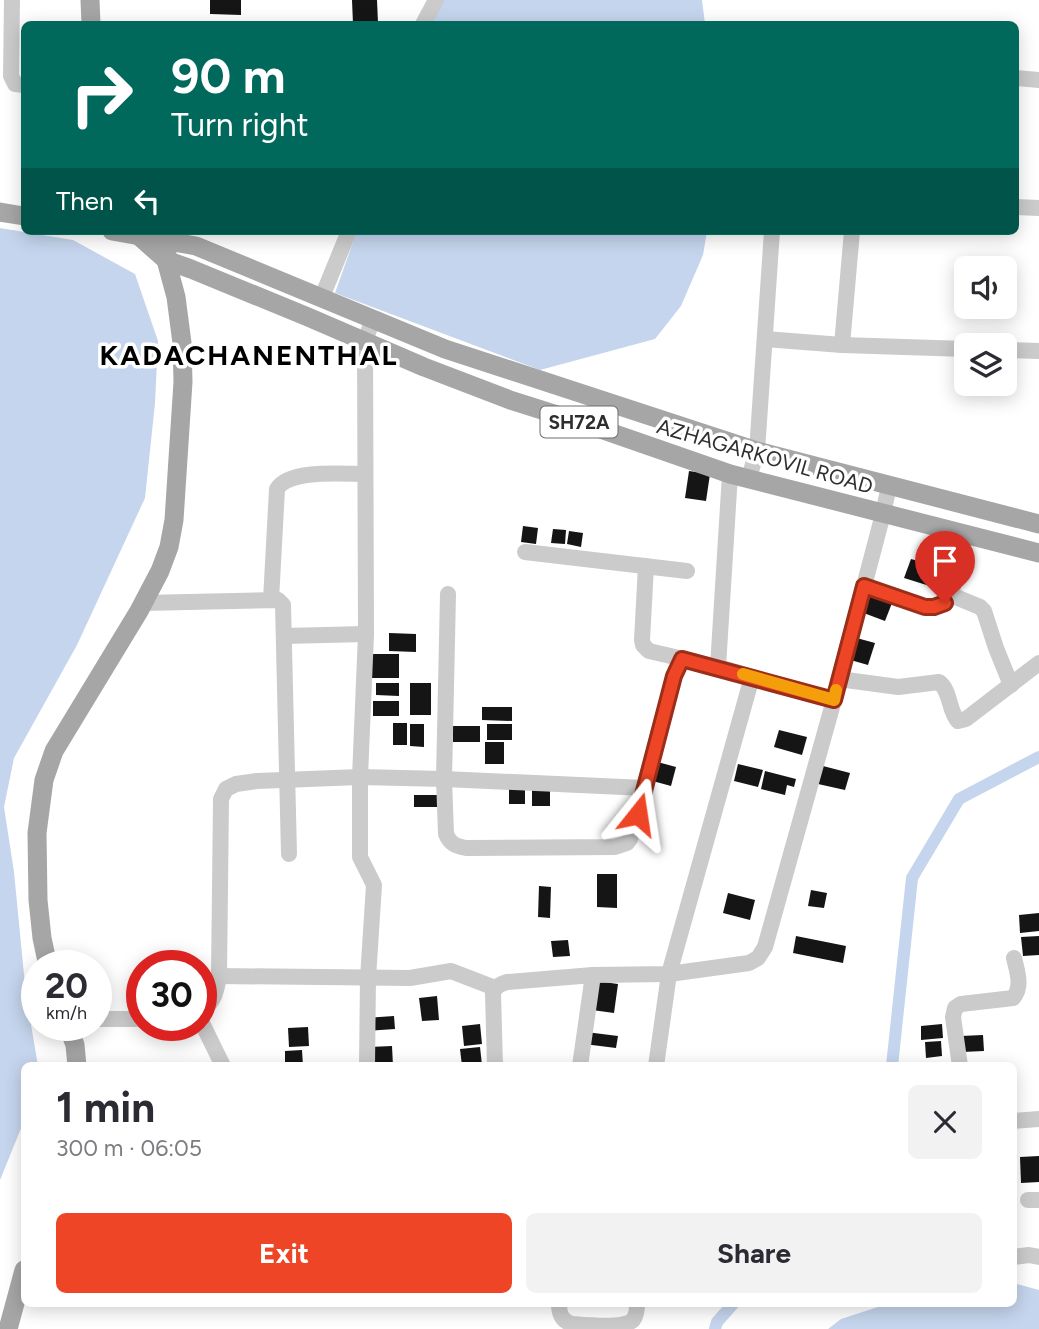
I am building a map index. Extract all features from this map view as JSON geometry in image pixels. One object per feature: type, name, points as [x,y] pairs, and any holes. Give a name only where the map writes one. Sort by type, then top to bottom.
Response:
[{"type":"main road","points":[[90,0],[90,21]]},
{"type":"main road","points":[[0,212],[21,216]]},
{"type":"main road","name":"AZHAGARKOVIL ROAD","points":[[130,235],[167,251],[191,269],[424,368],[510,400],[740,476],[1039,553]]},
{"type":"main road","name":"AZHAGARKOVIL ROAD","points":[[167,251],[196,246],[445,349],[757,451],[1039,524]]},
{"type":"main road","points":[[45,950],[38,887],[37,833],[44,780],[54,751],[160,571],[169,547],[174,520],[183,382],[182,343],[167,251]]},
{"type":"main road","points":[[74,1041],[77,1062]]},
{"type":"main road","points":[[8,1329],[21,1281]]},
{"type":"street","points":[[12,0],[11,76],[15,84],[21,85]]},
{"type":"street","points":[[425,21],[436,0]]},
{"type":"street","points":[[1019,78],[1039,80]]},
{"type":"street","points":[[1019,207],[1039,208]]},
{"type":"street","points":[[322,297],[347,235]]},
{"type":"street","points":[[718,667],[740,476],[757,451],[772,235]]},
{"type":"street","points":[[842,345],[852,235]]},
{"type":"street","points":[[367,1062],[368,978],[374,884],[360,857],[360,777],[366,634],[365,341],[373,319]]},
{"type":"street","points":[[765,339],[954,349]]},
{"type":"street","points":[[1017,350],[1039,351]]},
{"type":"street","points":[[271,600],[276,489],[281,482],[304,475],[364,474]]},
{"type":"street","points":[[495,1062],[493,993],[499,984],[593,975],[669,974],[749,963],[758,958],[765,947],[834,700],[889,486]]},
{"type":"street","points":[[864,586],[925,607],[945,603],[951,595],[964,534]]},
{"type":"street","points":[[525,552],[687,571]]},
{"type":"street","points":[[646,566],[642,640],[649,651],[718,667],[834,700]]},
{"type":"street","points":[[448,594],[444,779],[446,834],[448,840],[456,846],[466,848],[627,844],[645,788],[674,676],[682,659]]},
{"type":"street","points":[[951,595],[984,611],[1011,685]]},
{"type":"street","points":[[143,603],[278,600],[283,605],[289,854]]},
{"type":"street","points":[[284,636],[366,634]]},
{"type":"street","points":[[839,680],[898,687],[939,682],[945,689],[951,711],[958,721],[966,719],[1039,663]]},
{"type":"street","points":[[657,1062],[669,974],[752,677]]},
{"type":"street","points":[[217,987],[222,799],[226,789],[236,784],[360,777],[645,788]]},
{"type":"street","points":[[959,1062],[953,1017],[955,1008],[961,1004],[1013,998],[1019,986],[1014,958]]},
{"type":"street","points":[[219,976],[410,978],[451,971],[495,988]]},
{"type":"street","points":[[581,1062],[593,975]]},
{"type":"street","points":[[211,1041],[221,1062]]},
{"type":"street","points":[[1017,1121],[1039,1119]]},
{"type":"street","points":[[1017,1256],[1039,1257]]},
{"type":"street","points":[[559,1307],[560,1315],[572,1324],[621,1325],[631,1322],[637,1307]]},
{"type":"water","points":[[442,0],[702,0],[705,21],[432,21]]},
{"type":"water","points":[[0,228],[21,231],[21,235],[73,240],[135,274],[158,341],[155,403],[145,498],[77,645],[14,758],[4,807],[22,950],[21,1041],[34,1041],[37,1062],[21,1062],[21,1128],[0,1180]]},
{"type":"water","points":[[356,235],[706,235],[703,255],[681,306],[655,339],[540,370],[335,293]]},
{"type":"water","points":[[1017,1284],[1039,1290],[1039,1329],[828,1329],[841,1319],[878,1307],[1017,1307]]},
{"type":"building","points":[[210,0],[241,0],[241,15],[210,14]]},
{"type":"building","points":[[352,0],[377,0],[378,21],[353,21]]},
{"type":"building","points":[[689,471],[710,474],[706,501],[685,498]]},
{"type":"building","points":[[523,526],[538,528],[536,544],[521,542]]},
{"type":"building","points":[[553,529],[566,530],[565,544],[551,543]]},
{"type":"building","points":[[569,531],[583,533],[581,547],[567,544]]},
{"type":"building","points":[[911,559],[939,567],[933,587],[904,578]]},
{"type":"building","points":[[868,594],[892,603],[885,621],[861,612]]},
{"type":"building","points":[[389,633],[416,634],[416,652],[389,651]]},
{"type":"building","points":[[853,637],[875,643],[868,665],[847,659]]},
{"type":"building","points":[[372,654],[399,654],[399,678],[372,678]]},
{"type":"building","points":[[376,683],[399,683],[399,696],[376,695]]},
{"type":"building","points":[[410,683],[431,683],[431,715],[410,715]]},
{"type":"building","points":[[373,701],[399,701],[399,716],[373,716]]},
{"type":"building","points":[[482,707],[512,707],[512,721],[482,720]]},
{"type":"building","points":[[393,723],[407,723],[407,745],[393,745]]},
{"type":"building","points":[[410,724],[424,724],[424,747],[410,746]]},
{"type":"building","points":[[487,724],[512,724],[512,740],[487,740]]},
{"type":"building","points":[[453,726],[480,726],[480,742],[453,742]]},
{"type":"building","points":[[779,730],[807,737],[802,755],[774,747]]},
{"type":"building","points":[[485,742],[504,742],[504,764],[485,764]]},
{"type":"building","points":[[654,761],[676,767],[671,786],[649,780]]},
{"type":"building","points":[[738,764],[763,770],[758,787],[734,781]]},
{"type":"building","points":[[823,766],[850,773],[845,790],[818,784]]},
{"type":"building","points":[[765,771],[796,779],[794,787],[787,785],[785,795],[761,789]]},
{"type":"building","points":[[509,784],[525,784],[525,804],[509,804]]},
{"type":"building","points":[[532,785],[550,785],[550,806],[532,806]]},
{"type":"building","points":[[414,795],[437,795],[437,807],[414,807]]},
{"type":"building","points":[[597,874],[617,874],[617,908],[597,907]]},
{"type":"building","points":[[539,886],[551,887],[550,918],[538,917]]},
{"type":"building","points":[[811,890],[827,893],[824,908],[808,906]]},
{"type":"building","points":[[728,893],[755,900],[750,920],[723,913]]},
{"type":"building","points":[[1039,913],[1039,931],[1020,933],[1019,915]]},
{"type":"building","points":[[796,936],[846,946],[843,963],[793,953]]},
{"type":"building","points":[[1039,936],[1039,955],[1023,956],[1021,937]]},
{"type":"building","points":[[568,940],[570,956],[553,957],[551,941]]},
{"type":"building","points":[[596,981],[618,984],[614,1013],[592,1010]]},
{"type":"building","points":[[437,996],[439,1020],[422,1021],[419,998]]},
{"type":"building","points":[[394,1016],[395,1029],[366,1031],[365,1018]]},
{"type":"building","points":[[480,1024],[482,1044],[464,1046],[462,1026]]},
{"type":"building","points":[[942,1024],[943,1038],[921,1040],[921,1026]]},
{"type":"building","points":[[308,1027],[309,1046],[289,1047],[288,1028]]},
{"type":"building","points":[[586,1032],[618,1036],[616,1048],[584,1044]]},
{"type":"building","points":[[983,1035],[984,1051],[962,1052],[961,1036]]},
{"type":"building","points":[[941,1041],[942,1056],[926,1058],[925,1042]]},
{"type":"building","points":[[392,1046],[393,1062],[370,1062],[369,1047]]},
{"type":"building","points":[[480,1047],[482,1062],[462,1062],[460,1049]]},
{"type":"building","points":[[302,1050],[303,1062],[285,1062],[285,1051]]},
{"type":"building","points":[[1039,1156],[1039,1182],[1021,1183],[1020,1157]]},
{"type":"waterway","points":[[892,1062],[912,878],[959,799],[1039,757]]},
{"type":"waterway","points":[[715,1329],[717,1322],[730,1307]]},
{"type":"slow traffic","points":[[743,674],[834,700],[836,690]]},
{"type":"district","name":"KADACHANENTHAL","points":[[249,355]]},
{"type":"route","points":[[638,814],[674,676],[682,659],[834,700],[864,586],[925,607],[945,603]]}]
